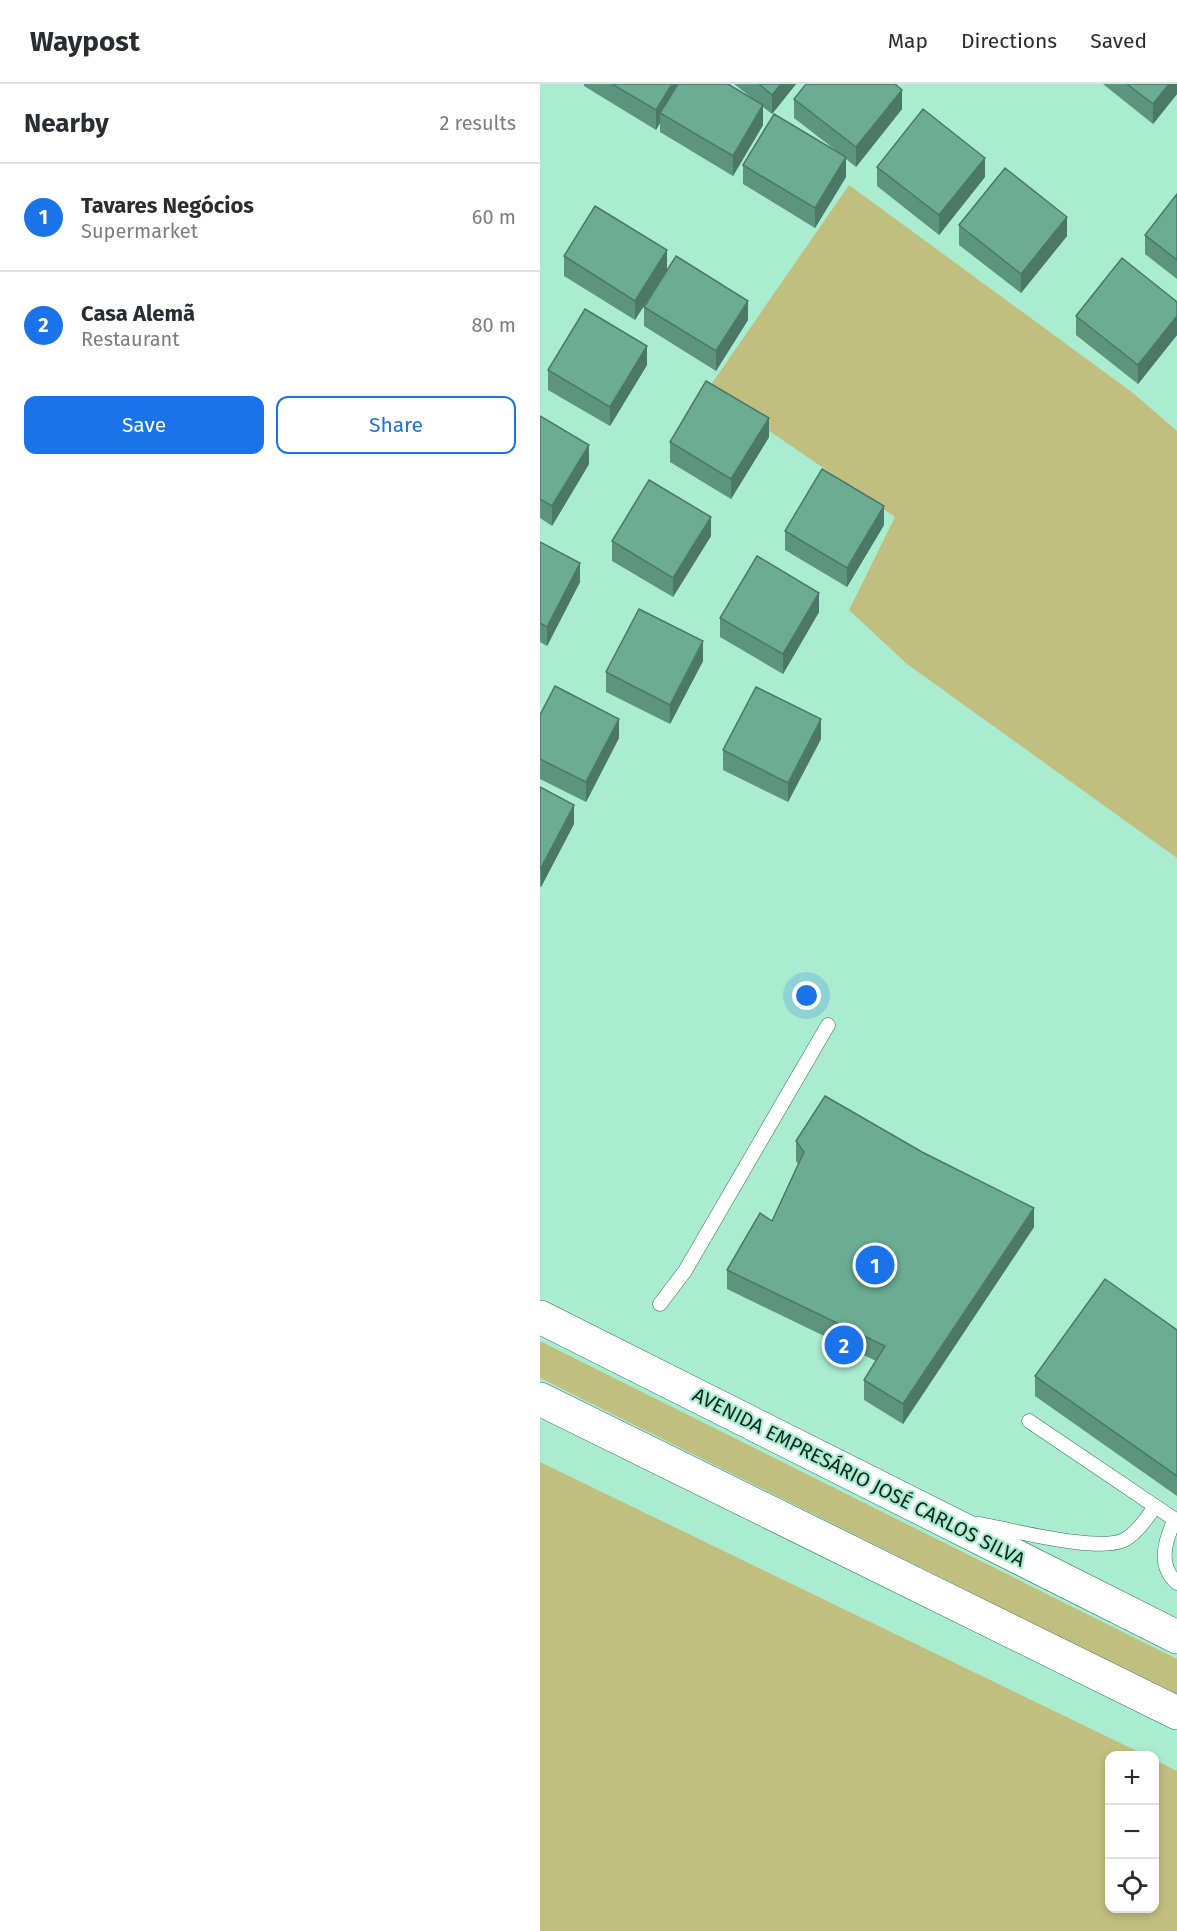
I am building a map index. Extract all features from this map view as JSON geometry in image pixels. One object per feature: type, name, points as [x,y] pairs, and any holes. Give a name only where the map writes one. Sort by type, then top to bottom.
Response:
[{"type":"main road","name":"AVENIDA EMPRESÁRIO JOSÉ CARLOS SILVA","points":[[540,1317],[1177,1637]]},
{"type":"main road","points":[[540,1399],[1177,1713]]},
{"type":"lane","points":[[660,1304],[685,1271],[828,1025]]},
{"type":"lane","points":[[1029,1421],[1176,1520],[1164,1552],[1165,1566],[1177,1583]]},
{"type":"lane","points":[[938,1516],[1085,1543],[1110,1544],[1126,1539],[1155,1506]]},
{"type":"shaded area","points":[[849,185],[1133,393],[1177,431],[1177,858],[907,664],[849,610],[895,517],[708,389]]},
{"type":"shaded area","points":[[540,1341],[1177,1659],[1177,1695],[540,1378]]},
{"type":"shaded area","points":[[540,1462],[1137,1751],[1105,1751],[1105,1913],[1159,1913],[1159,1762],[1177,1771],[1177,1931],[540,1931]]},
{"type":"building","points":[[612,84],[672,84],[656,110]]},
{"type":"building","points":[[678,84],[728,84],[763,105],[733,156],[660,113]]},
{"type":"building","points":[[759,84],[781,84],[772,95]]},
{"type":"building","points":[[806,84],[895,84],[902,90],[856,147],[794,99]]},
{"type":"building","points":[[1127,84],[1169,84],[1153,104]]},
{"type":"building","points":[[923,109],[985,158],[939,215],[877,167]]},
{"type":"building","points":[[774,114],[846,157],[815,208],[743,165]]},
{"type":"building","points":[[1005,168],[1067,217],[1021,274],[959,225]]},
{"type":"building","points":[[1177,194],[1177,260],[1145,235]]},
{"type":"building","points":[[595,206],[667,250],[635,301],[564,256]]},
{"type":"building","points":[[676,256],[748,301],[716,351],[644,307]]},
{"type":"building","points":[[1122,258],[1177,302],[1177,316],[1138,365],[1076,316]]},
{"type":"building","points":[[585,309],[647,346],[610,407],[548,370]]},
{"type":"building","points":[[706,381],[769,418],[731,479],[670,442]]},
{"type":"building","points":[[540,416],[589,445],[552,506],[540,499]]},
{"type":"building","points":[[822,469],[884,506],[847,568],[785,531]]},
{"type":"building","points":[[649,480],[711,517],[673,578],[612,541]]},
{"type":"building","points":[[540,542],[580,563],[547,627],[540,623]]},
{"type":"building","points":[[757,556],[819,593],[783,654],[720,618]]},
{"type":"building","points":[[639,609],[703,641],[670,705],[606,672]]},
{"type":"building","points":[[555,686],[619,719],[586,782],[540,759],[540,715]]},
{"type":"building","points":[[756,687],[821,719],[788,783],[723,750]]},
{"type":"building","points":[[540,787],[574,805],[541,868],[540,867]]},
{"type":"building","points":[[825,1096],[922,1152],[1034,1208],[903,1404],[864,1380],[885,1346],[727,1270],[760,1213],[772,1221],[804,1152],[796,1141]]},
{"type":"building","points":[[1105,1279],[1177,1330],[1177,1476],[1035,1376]]},
{"type":"place","name":"Tavares Negócios","points":[[875,1265]]},
{"type":"place","name":"Casa Alemã","points":[[844,1345]]}]
